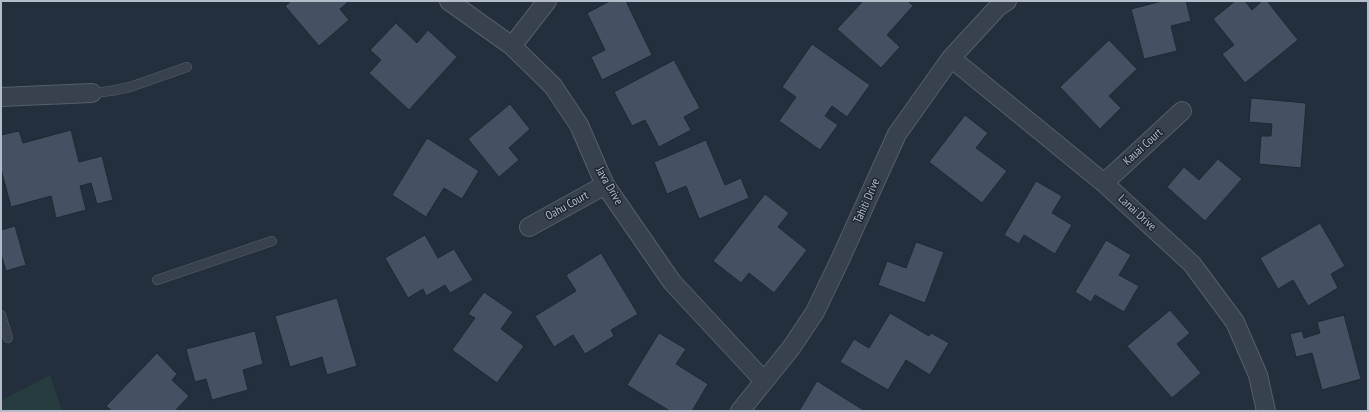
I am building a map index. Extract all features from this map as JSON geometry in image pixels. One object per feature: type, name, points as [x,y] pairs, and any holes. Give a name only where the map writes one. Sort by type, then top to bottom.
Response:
[{"type":"street","name":"Java Drive","points":[[449,1],[512,46],[553,86],[579,125],[605,185],[672,282],[764,382]]},
{"type":"street","points":[[512,46],[547,1]]},
{"type":"street","name":"Tahiti Drive","points":[[740,411],[791,348],[815,312],[896,134],[951,58],[998,7],[1008,1]]},
{"type":"street","name":"Lanai Drive","points":[[951,58],[1104,183],[1192,264],[1235,322],[1258,375],[1266,411]]},
{"type":"street","points":[[1,97],[92,93]]},
{"type":"street","name":"Kauai Court","points":[[1104,183],[1182,111]]},
{"type":"street","name":"Oahu Court","points":[[529,227],[605,185]]},
{"type":"lane","points":[[92,93],[130,87],[187,67]]},
{"type":"lane","points":[[157,280],[272,241]]},
{"type":"lane","points":[[1,315],[8,338]]},
{"type":"green space","points":[[50,375],[62,411],[1,411],[1,401]]},
{"type":"building","points":[[291,1],[349,1],[340,9],[349,20],[319,46],[285,6]]},
{"type":"building","points":[[610,1],[626,1],[652,55],[602,80],[591,57],[605,50],[587,13]]},
{"type":"building","points":[[863,1],[908,1],[913,6],[887,35],[900,47],[881,68],[837,29]]},
{"type":"building","points":[[1162,1],[1186,1],[1191,21],[1171,26],[1177,51],[1144,59],[1131,9]]},
{"type":"building","points":[[1235,1],[1245,1],[1252,10],[1262,1],[1267,1],[1298,40],[1245,83],[1222,54],[1234,45],[1213,19]]},
{"type":"building","points":[[396,23],[417,43],[428,30],[457,57],[409,110],[369,73],[381,60],[370,50]]},
{"type":"building","points":[[1109,40],[1137,69],[1109,96],[1121,108],[1100,129],[1060,87]]},
{"type":"building","points":[[812,44],[870,85],[847,117],[832,106],[825,116],[838,125],[820,150],[779,121],[796,97],[782,87]]},
{"type":"building","points":[[674,60],[700,108],[684,117],[691,130],[659,147],[645,120],[632,126],[614,92]]},
{"type":"building","points":[[1251,98],[1306,103],[1301,168],[1259,164],[1261,136],[1271,136],[1272,124],[1249,122]]},
{"type":"building","points":[[510,104],[530,129],[509,148],[519,160],[499,177],[468,139]]},
{"type":"building","points":[[965,115],[988,133],[976,148],[1007,171],[982,203],[929,162]]},
{"type":"building","points":[[71,130],[79,162],[102,156],[113,200],[97,204],[91,183],[80,186],[86,210],[56,218],[51,196],[11,207],[1,169],[1,135],[19,131],[23,143]]},
{"type":"building","points":[[427,138],[479,171],[462,199],[444,188],[426,217],[392,195]]},
{"type":"building","points":[[706,140],[725,185],[741,178],[749,198],[699,219],[686,186],[667,194],[654,162]]},
{"type":"building","points":[[1218,159],[1242,179],[1205,221],[1167,187],[1184,167],[1199,180]]},
{"type":"building","points":[[1036,181],[1062,196],[1052,213],[1072,225],[1055,254],[1024,235],[1019,244],[1004,235]]},
{"type":"building","points":[[765,194],[789,213],[778,227],[807,250],[774,293],[749,273],[741,283],[713,261]]},
{"type":"building","points":[[1320,223],[1345,266],[1331,274],[1338,288],[1308,306],[1293,280],[1278,289],[1260,258]]},
{"type":"building","points":[[15,226],[26,265],[6,271],[1,254],[1,230]]},
{"type":"building","points":[[425,235],[438,258],[454,249],[473,280],[450,293],[445,285],[426,296],[423,289],[408,298],[385,258]]},
{"type":"building","points":[[1106,240],[1131,255],[1119,275],[1139,286],[1124,312],[1095,295],[1091,302],[1075,292]]},
{"type":"building","points":[[916,242],[944,252],[925,303],[878,285],[887,261],[906,268]]},
{"type":"building","points":[[601,253],[638,314],[611,330],[614,336],[585,354],[573,335],[554,347],[535,316],[576,291],[566,275]]},
{"type":"building","points":[[484,292],[513,312],[501,329],[524,346],[497,383],[452,350],[475,318],[468,314]]},
{"type":"building","points":[[337,298],[357,366],[327,375],[322,357],[290,367],[275,316]]},
{"type":"building","points":[[1170,310],[1190,333],[1177,344],[1201,373],[1172,398],[1127,346]]},
{"type":"building","points":[[890,313],[929,336],[931,333],[949,343],[930,375],[906,360],[888,390],[840,362],[854,339],[869,348]]},
{"type":"building","points":[[1344,315],[1361,379],[1322,390],[1312,353],[1296,357],[1290,334],[1302,331],[1304,338],[1320,333],[1317,322]]},
{"type":"building","points":[[255,331],[263,364],[243,370],[248,390],[212,400],[206,379],[195,382],[186,349]]},
{"type":"building","points":[[659,333],[686,349],[676,364],[708,384],[692,411],[670,411],[627,385]]},
{"type":"building","points":[[157,353],[177,374],[172,380],[189,396],[175,411],[112,411],[106,406]]},
{"type":"building","points":[[817,381],[865,411],[799,411]]}]
